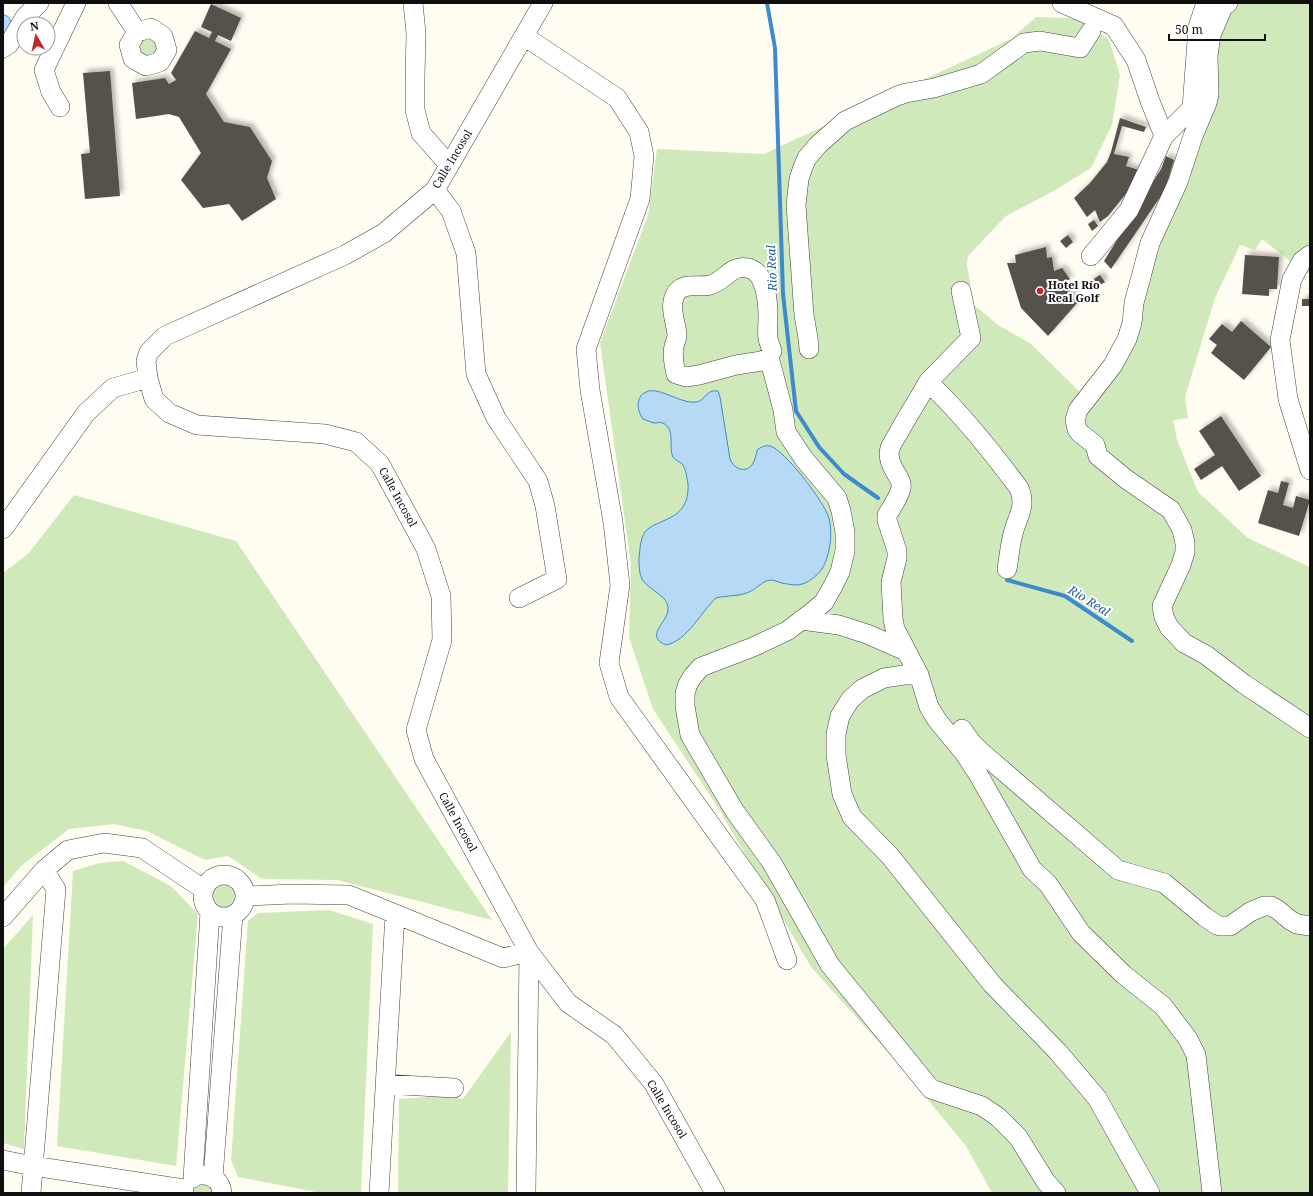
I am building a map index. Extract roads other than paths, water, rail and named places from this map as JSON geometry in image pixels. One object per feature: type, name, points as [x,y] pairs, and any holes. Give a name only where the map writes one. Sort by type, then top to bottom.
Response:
[{"type":"street","points":[[3,48],[9,44],[25,17],[39,3]]},
{"type":"street","points":[[60,108],[51,92],[44,70],[76,3]]},
{"type":"street","points":[[118,3],[137,32]]},
{"type":"street","points":[[413,3],[416,33],[416,110],[421,133],[449,165]]},
{"type":"street","name":"Calle Incosol","points":[[543,3],[435,190],[384,233],[345,255],[164,336],[149,352],[146,361],[148,378],[154,399],[169,413],[197,425],[325,434],[356,442],[380,464],[426,549],[441,596],[442,640],[416,730],[424,759],[529,952],[568,1003],[614,1036],[654,1084],[715,1193]]},
{"type":"street","points":[[1062,3],[1114,26],[1136,60],[1164,136]]},
{"type":"street","points":[[1091,256],[1130,210],[1164,136],[1192,108],[1198,27],[1206,3]]},
{"type":"street","points":[[1228,3],[1221,13],[1211,35],[1208,56],[1209,95],[1207,103],[1192,136],[1178,182],[1150,243],[1134,303],[1132,323],[1127,339],[1113,365],[1078,410],[1075,420],[1077,429],[1080,433],[1095,445],[1098,456],[1126,479],[1171,510],[1182,530],[1185,543],[1185,552],[1181,565],[1162,606],[1164,617],[1170,627],[1184,644],[1206,655],[1244,684],[1310,728]]},
{"type":"street","points":[[808,349],[796,205],[799,178],[803,167],[807,158],[818,145],[844,121],[897,96],[934,88],[981,74],[1024,43],[1040,42],[1080,48],[1090,31]]},
{"type":"street","points":[[524,36],[617,98],[639,132],[644,156],[640,199],[586,349],[590,390],[613,522],[620,585],[609,663],[619,697],[765,900],[787,960]]},
{"type":"street","points":[[435,190],[451,211],[466,253],[476,374],[496,418],[538,481],[545,506],[557,579],[519,598]]},
{"type":"street","points":[[1310,255],[1302,261],[1292,279],[1280,340],[1288,400],[1310,470]]},
{"type":"street","points":[[772,351],[768,340],[766,293],[762,281],[757,273],[751,269],[744,267],[736,268],[717,283],[710,285],[692,285],[679,289],[675,295],[672,305],[677,335],[673,362],[676,374],[686,377],[699,375],[736,365],[762,361],[768,357],[783,410],[786,432],[804,459],[837,498],[841,511],[845,551],[840,572],[824,602],[787,631],[753,647],[701,668],[688,684],[685,693],[685,706],[690,735],[734,810],[772,863],[830,965],[931,1089],[982,1106],[998,1117],[1018,1137],[1046,1182],[1056,1193]]},
{"type":"street","points":[[961,291],[971,338],[928,382],[890,448],[889,458],[892,469],[901,482],[902,487],[887,515],[887,520],[897,550],[897,558],[891,582],[895,629],[919,675],[929,707],[937,720],[965,754],[978,774],[1032,869],[1048,884],[1082,933],[1124,975],[1163,1006],[1188,1039],[1196,1055],[1212,1193]]},
{"type":"street","points":[[3,529],[86,413],[113,388],[148,378]]},
{"type":"street","points":[[928,382],[946,399],[1020,488],[1022,494],[1021,512],[1013,532],[1007,569]]},
{"type":"street","points":[[801,620],[839,625],[867,634],[906,651]]},
{"type":"street","points":[[919,675],[904,675],[884,678],[862,689],[850,700],[840,716],[836,734],[836,755],[842,794],[852,817],[894,861],[992,984],[1058,1052],[1097,1098],[1150,1193]]},
{"type":"street","points":[[925,693],[964,731],[971,742],[980,751],[1118,870],[1164,883],[1204,917],[1217,925],[1230,926],[1250,912],[1264,906],[1271,906],[1297,924],[1310,926]]},
{"type":"street","points":[[3,917],[44,870],[68,850],[104,844],[142,848],[203,889]]},
{"type":"street","points":[[31,1193],[56,889],[44,870]]},
{"type":"street","points":[[224,874],[231,875],[242,883],[246,896],[242,907],[233,915],[221,917],[210,912],[203,902],[203,889],[206,883],[212,878],[224,874]]},
{"type":"street","points":[[246,896],[292,894],[349,895],[503,958],[529,952],[526,1193]]},
{"type":"street","points":[[187,1187],[210,912]]},
{"type":"street","points":[[379,1193],[395,914]]},
{"type":"street","points":[[218,1185],[233,915]]},
{"type":"street","points":[[385,1084],[454,1088]]},
{"type":"street","points":[[3,1160],[33,1166],[187,1187],[203,1174],[218,1185]]},
{"type":"water","points":[[3,15],[8,16],[11,21],[7,32],[3,34]]},
{"type":"water","points":[[647,391],[656,391],[682,400],[696,402],[702,400],[710,392],[718,391],[732,463],[738,468],[746,469],[752,465],[755,460],[758,449],[764,446],[770,446],[777,450],[804,478],[813,490],[826,511],[831,530],[829,551],[825,564],[820,572],[811,580],[797,585],[770,580],[747,593],[716,598],[681,638],[666,645],[657,638],[657,633],[667,615],[667,605],[662,597],[649,587],[642,579],[639,566],[640,548],[642,538],[647,530],[675,515],[683,507],[687,497],[688,484],[683,466],[673,457],[671,448],[671,434],[667,426],[663,423],[654,423],[643,419],[639,412],[638,404],[642,394]]},
{"type":"waterway","name":"Rio Real","points":[[767,3],[775,48],[783,294],[796,411],[819,447],[844,474],[878,498]]},
{"type":"waterway","name":"Rio Real","points":[[1007,580],[1065,596],[1132,641]]},
{"type":"place","name":"Hotel Río Real Golf","points":[[1040,291]]}]
